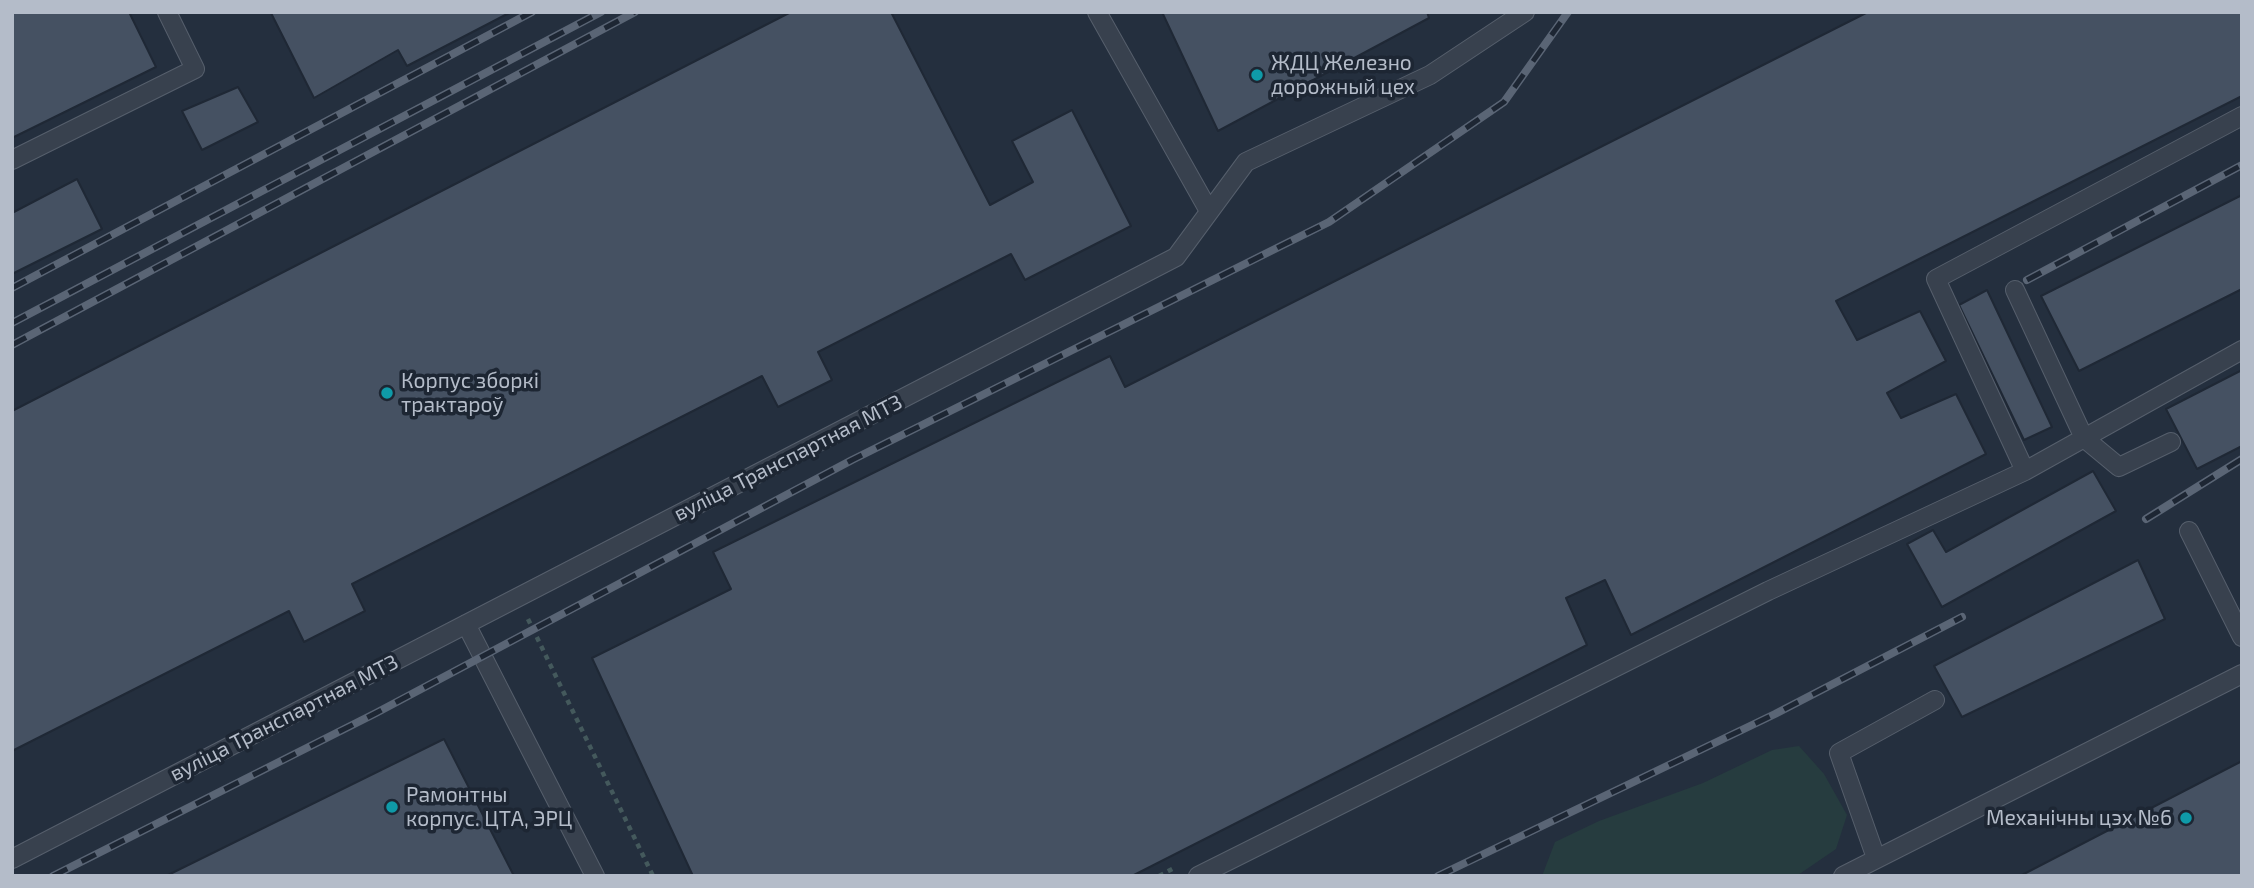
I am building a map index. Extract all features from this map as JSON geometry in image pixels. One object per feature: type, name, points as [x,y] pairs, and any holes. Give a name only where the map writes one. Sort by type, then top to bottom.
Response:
[{"type":"lane","points":[[1097,12],[1209,211]]},
{"type":"lane","name":"вуліца Транспартная МТЗ","points":[[12,859],[1176,257],[1246,162],[1430,75],[1525,12]]},
{"type":"lane","points":[[12,160],[195,69],[173,14]]},
{"type":"lane","points":[[2025,471],[1936,279],[2242,116]]},
{"type":"lane","points":[[2015,290],[2084,438],[2119,467],[2171,442]]},
{"type":"lane","points":[[1198,876],[1768,591],[2025,471],[2242,350]]},
{"type":"lane","points":[[2189,531],[2242,637]]},
{"type":"lane","points":[[466,624],[595,876]]},
{"type":"lane","points":[[1843,876],[2242,674]]},
{"type":"lane","points":[[1876,858],[1839,753],[1935,700]]},
{"type":"path","points":[[525,613],[653,876]]},
{"type":"green space","points":[[1799,746],[1824,774],[1847,815],[1836,849],[1798,875],[1542,876],[1555,842],[1599,821],[1703,783],[1772,750]]},
{"type":"building","points":[[12,12],[129,12],[156,67],[12,138]]},
{"type":"building","points":[[511,12],[407,66],[398,50],[314,98],[271,13]]},
{"type":"building","name":"Корпус зборкі трактароў","points":[[791,12],[891,12],[990,205],[1033,182],[1012,141],[1072,110],[1131,226],[1025,280],[1011,254],[818,352],[832,380],[778,407],[762,376],[352,584],[365,611],[304,642],[289,611],[12,751],[12,411]]},
{"type":"building","name":"ЖДЦ Железно дорожный цех","points":[[1162,12],[1427,12],[1429,18],[1218,131]]},
{"type":"building","points":[[1868,12],[2242,12],[2242,96],[1836,301],[1857,340],[1920,311],[1946,361],[1887,393],[1901,418],[1956,394],[1986,454],[1631,635],[1605,580],[1566,598],[1587,645],[1132,876],[693,876],[592,658],[731,589],[713,552],[1110,356],[1125,387]]},
{"type":"building","points":[[238,87],[258,122],[202,150],[182,111]]},
{"type":"building","points":[[77,179],[102,229],[12,274],[12,213]]},
{"type":"building","points":[[2242,195],[2242,289],[2079,371],[2041,296]]},
{"type":"building","points":[[1987,290],[2052,427],[2024,440],[1959,305]]},
{"type":"building","points":[[2242,370],[2242,446],[2197,469],[2166,409]]},
{"type":"building","points":[[2093,471],[2116,511],[1942,607],[1907,544],[1933,530],[1946,552]]},
{"type":"building","points":[[2138,560],[2165,619],[1962,717],[1934,666]]},
{"type":"building","name":"Рамонтны корпус. ЦТА, ЭРЦ","points":[[444,739],[514,876],[166,876]]},
{"type":"building","name":"Механічны цэх №6","points":[[2242,761],[2242,876],[2020,876]]},
{"type":"railway","points":[[12,288],[532,12]]},
{"type":"railway","points":[[12,323],[601,12]]},
{"type":"railway","points":[[12,345],[635,12]]},
{"type":"railway","points":[[53,876],[376,713],[852,460],[1329,222],[1504,102],[1568,12]]},
{"type":"railway","points":[[2027,280],[2242,165]]},
{"type":"railway","points":[[2146,519],[2242,459]]},
{"type":"railway","points":[[1438,876],[1775,714],[1962,617]]},
{"type":"place","name":"ЖДЦ Железно дорожный цех","points":[[1257,75]]},
{"type":"place","name":"Корпус зборкі трактароў","points":[[387,393]]},
{"type":"place","name":"Рамонтны корпус. ЦТА, ЭРЦ","points":[[392,807]]},
{"type":"place","name":"Механічны цэх №6","points":[[2186,818]]}]
